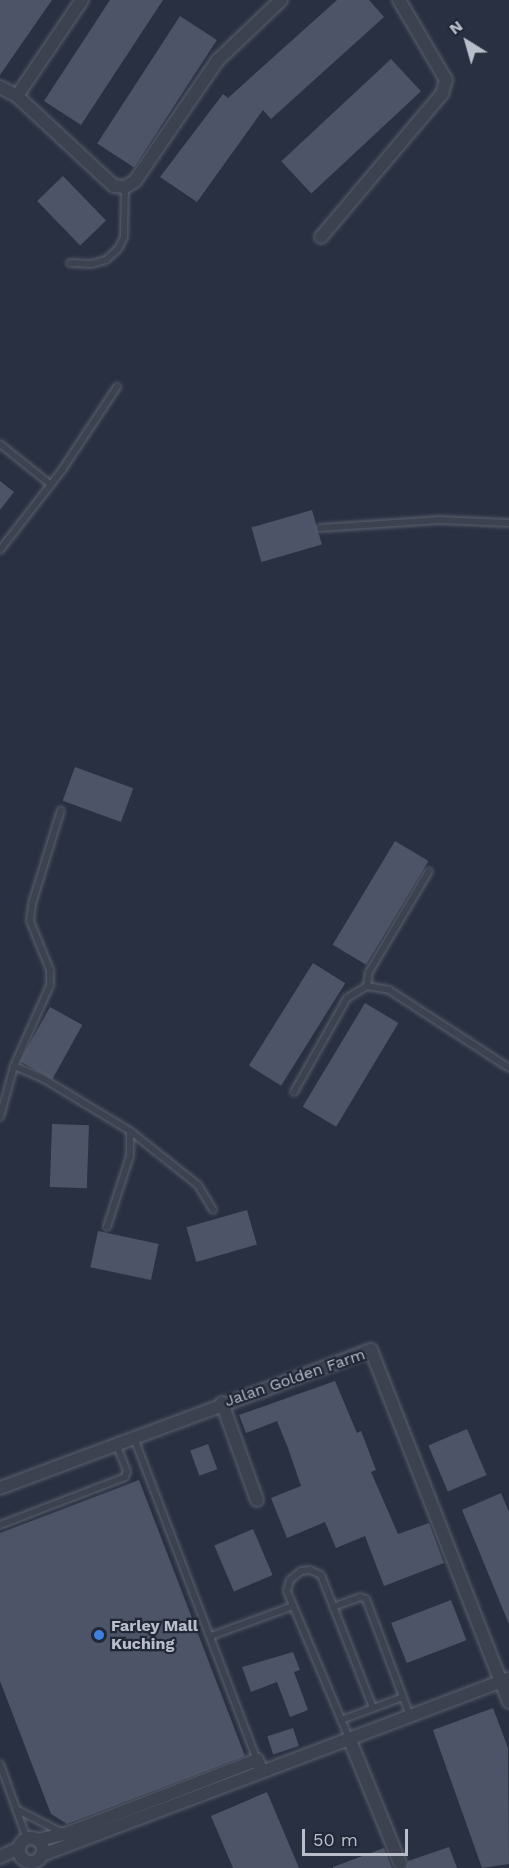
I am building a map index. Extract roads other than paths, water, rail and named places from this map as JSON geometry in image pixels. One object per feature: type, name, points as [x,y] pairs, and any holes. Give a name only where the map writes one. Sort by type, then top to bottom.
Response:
[{"type":"street","points":[[16,96],[82,0]]},
{"type":"street","points":[[0,87],[16,96],[120,187],[135,181],[219,60],[280,0]]},
{"type":"street","points":[[321,237],[442,94],[446,80],[399,0]]},
{"type":"street","name":"Jalan Golden Farm","points":[[0,1488],[222,1403],[370,1350],[505,1681],[509,1702]]},
{"type":"street","points":[[222,1403],[257,1500]]},
{"type":"street","points":[[0,1857],[28,1842],[65,1834],[260,1766],[349,1738],[505,1681]]},
{"type":"street","points":[[349,1738],[400,1863]]},
{"type":"street","points":[[28,1842],[20,1855],[24,1865],[42,1855],[260,1766]]},
{"type":"street","points":[[28,1842],[42,1855]]},
{"type":"lane","points":[[70,263],[98,262],[118,249],[124,237],[120,187]]},
{"type":"lane","points":[[0,550],[50,484],[117,387]]},
{"type":"lane","points":[[0,444],[50,484]]},
{"type":"lane","points":[[320,528],[440,520],[509,524]]},
{"type":"lane","points":[[0,1117],[14,1066],[50,985],[50,970],[30,921],[32,904],[61,810]]},
{"type":"lane","points":[[367,986],[369,972],[429,871]]},
{"type":"lane","points":[[294,1092],[347,998],[367,986],[389,990],[509,1068]]},
{"type":"lane","points":[[14,1066],[44,1079],[130,1131],[198,1185],[213,1210]]},
{"type":"lane","points":[[107,1227],[130,1156],[130,1131]]},
{"type":"lane","points":[[133,1437],[260,1766]]},
{"type":"lane","points":[[0,1525],[125,1477],[128,1471],[116,1444]]},
{"type":"lane","points":[[349,1738],[286,1591],[290,1580],[310,1570],[321,1575],[373,1708]]},
{"type":"lane","points":[[333,1607],[360,1597],[366,1599],[410,1716]]},
{"type":"lane","points":[[211,1636],[293,1606]]},
{"type":"lane","points":[[341,1720],[404,1697]]},
{"type":"lane","points":[[0,1764],[28,1842]]},
{"type":"lane","points":[[16,1808],[65,1834]]},
{"type":"place","name":"Farley Mall Kuching","points":[[99,1635]]}]
